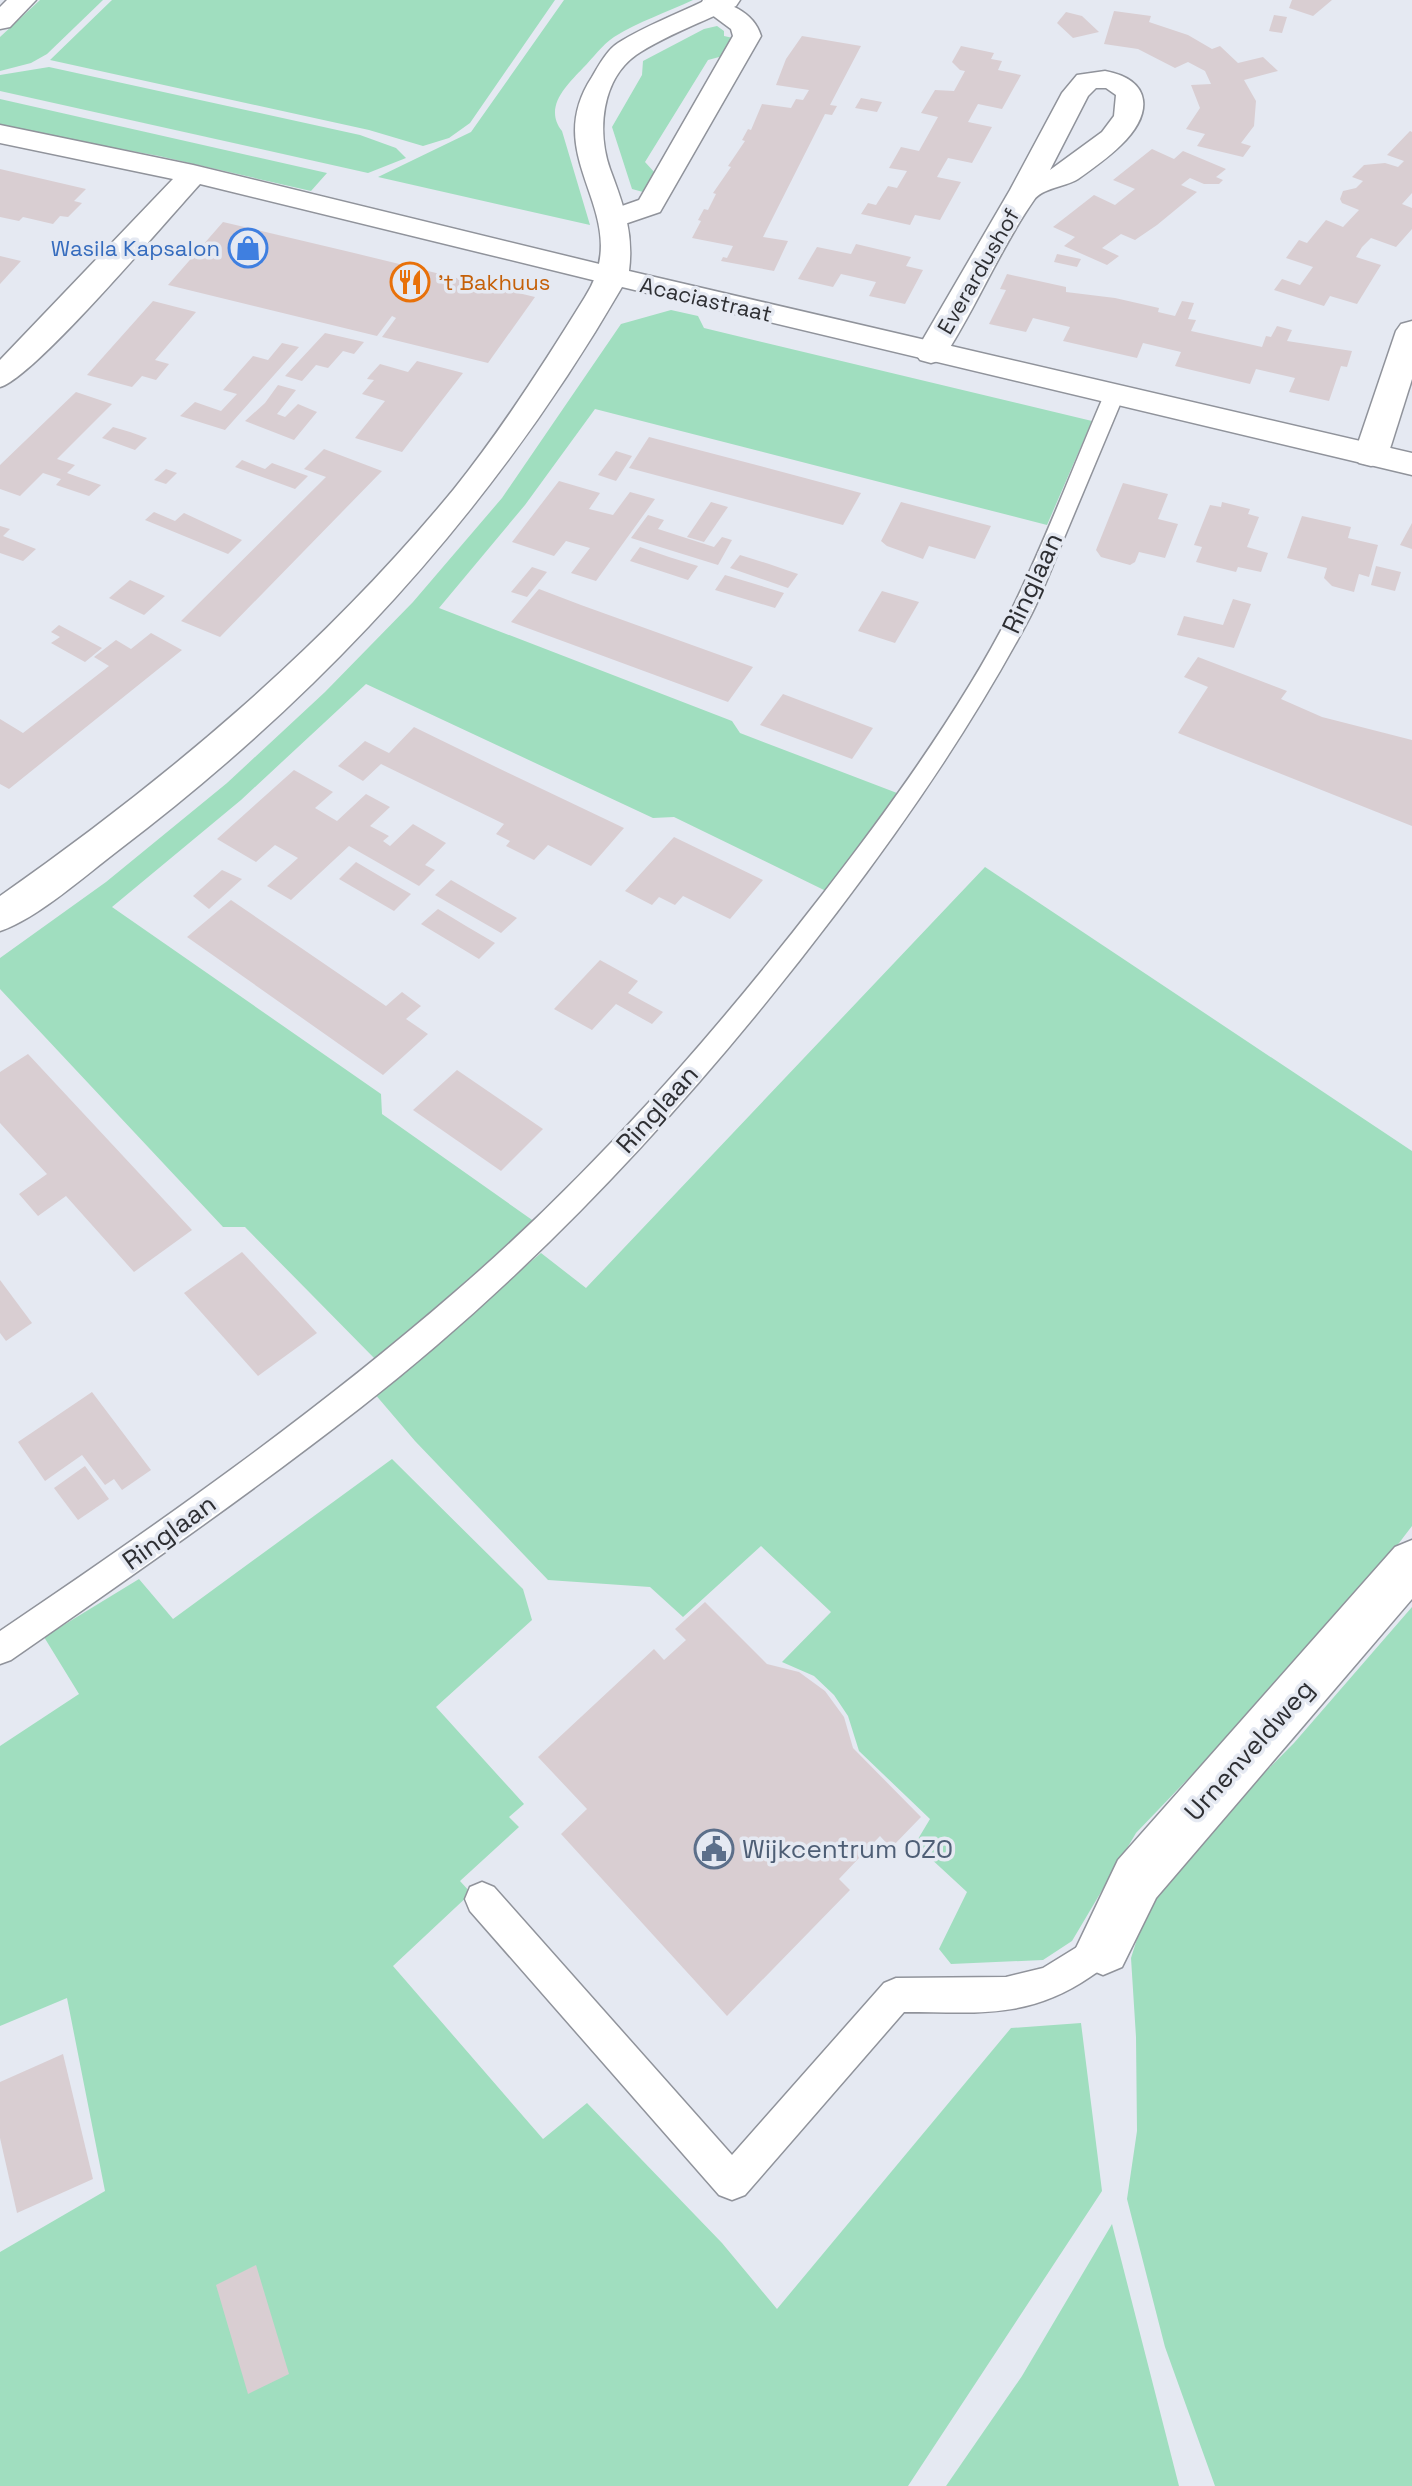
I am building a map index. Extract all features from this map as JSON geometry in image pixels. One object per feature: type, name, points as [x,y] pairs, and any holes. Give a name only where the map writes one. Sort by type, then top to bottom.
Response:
[{"type":"street","points":[[0,21],[23,0]]},
{"type":"street","points":[[0,916],[73,867],[185,777],[310,664],[389,584],[467,495],[537,397],[613,276],[618,235],[586,135],[589,102],[626,50],[720,3],[744,25],[747,36],[650,206],[613,219]]},
{"type":"street","name":"Acaciastraat","points":[[0,134],[193,174],[931,353],[1412,464]]},
{"type":"street","points":[[0,377],[32,348],[193,174]]},
{"type":"street","name":"Everardushof","points":[[931,353],[1025,190]]},
{"type":"street","points":[[1371,455],[1412,331]]},
{"type":"street","points":[[0,337],[32,348]]},
{"type":"street","name":"Urnenveldweg","points":[[1103,1948],[1137,1879],[1412,1563]]},
{"type":"lane","name":"Ringlaan","points":[[0,1649],[142,1552],[352,1397],[468,1299],[549,1223],[668,1098],[763,991],[872,849],[975,694],[1021,613],[1114,395]]},
{"type":"lane","points":[[482,1899],[732,2182],[896,1995],[1006,1994],[1050,1984],[1103,1948]]},
{"type":"green space","points":[[40,0],[103,0],[47,54],[31,63],[0,71],[0,37]]},
{"type":"green space","points":[[112,0],[555,0],[470,123],[449,138],[423,146],[369,130],[50,60]]},
{"type":"green space","points":[[564,0],[693,0],[614,37],[559,97],[555,113],[557,122],[590,225],[378,177],[471,132]]},
{"type":"green space","points":[[717,26],[724,31],[724,36],[733,38],[723,56],[708,60],[645,162],[655,173],[643,192],[632,189],[612,127],[642,75],[643,61],[704,29]]},
{"type":"green space","points":[[49,67],[360,135],[396,148],[406,158],[368,173],[0,91],[0,75]]},
{"type":"green space","points":[[0,99],[327,173],[311,191],[159,156],[0,127]]},
{"type":"green space","points":[[671,310],[698,316],[704,328],[1092,421],[1047,525],[595,409],[525,505],[439,608],[732,721],[740,733],[897,793],[826,891],[674,817],[653,818],[366,684],[241,800],[112,907],[381,1094],[382,1114],[535,1222],[376,1360],[245,1227],[223,1227],[0,989],[0,958],[106,882],[227,783],[325,692],[413,602],[502,498],[621,324]]},
{"type":"green space","points":[[985,867],[1412,1151],[1412,1526],[1367,1585],[1297,1665],[1136,1833],[1072,1941],[1043,1960],[951,1964],[939,1949],[967,1892],[915,1844],[930,1819],[859,1751],[848,1716],[834,1695],[814,1676],[782,1662],[831,1612],[761,1546],[683,1617],[650,1587],[548,1580],[415,1441],[374,1393],[541,1253],[586,1288]]},
{"type":"green space","points":[[392,1459],[523,1589],[532,1620],[436,1707],[524,1804],[509,1817],[519,1827],[460,1881],[471,1893],[393,1966],[543,2139],[587,2103],[722,2243],[777,2309],[1011,2028],[1081,2023],[1102,2191],[908,2486],[0,2486],[0,2252],[105,2191],[67,1998],[0,2026],[0,1746],[79,1694],[44,1637],[139,1579],[173,1619]]},
{"type":"green space","points":[[1412,1607],[1412,2486],[1215,2486],[1165,2347],[1127,2199],[1137,2131],[1131,1958],[1150,1898],[1190,1848],[1294,1743]]},
{"type":"green space","points":[[1112,2224],[1179,2486],[946,2486],[1022,2376]]},
{"type":"building","points":[[1292,0],[1332,0],[1313,16],[1289,8]]},
{"type":"building","points":[[1114,11],[1151,16],[1149,22],[1188,35],[1212,49],[1220,46],[1238,63],[1263,57],[1278,71],[1244,80],[1256,101],[1254,126],[1241,143],[1251,146],[1243,157],[1197,146],[1205,134],[1186,129],[1200,108],[1191,85],[1211,84],[1205,71],[1188,62],[1175,68],[1138,49],[1104,44]]},
{"type":"building","points":[[1066,12],[1082,16],[1099,32],[1073,38],[1057,23]]},
{"type":"building","points":[[1274,15],[1287,17],[1282,33],[1269,31]]},
{"type":"building","points":[[802,36],[861,46],[830,105],[837,106],[832,115],[825,114],[763,237],[788,241],[774,271],[721,261],[723,257],[727,258],[733,246],[692,238],[701,221],[698,220],[704,209],[708,210],[716,194],[713,193],[731,167],[728,166],[745,141],[742,140],[748,129],[751,130],[762,104],[791,108],[796,99],[803,100],[809,90],[776,85],[786,59]]},
{"type":"building","points":[[961,46],[994,53],[991,59],[1002,61],[998,70],[1021,75],[1002,109],[978,104],[968,122],[992,127],[972,163],[948,158],[937,177],[961,182],[940,220],[915,215],[910,225],[861,214],[868,203],[876,205],[888,186],[897,188],[907,171],[889,168],[901,147],[919,151],[938,117],[921,113],[935,90],[954,91],[965,71],[952,62]]},
{"type":"building","points":[[861,98],[882,102],[877,112],[855,108]]},
{"type":"building","points":[[1410,131],[1412,193],[1402,204],[1412,208],[1412,229],[1396,247],[1371,238],[1362,247],[1356,257],[1381,265],[1357,304],[1330,296],[1324,306],[1274,290],[1282,279],[1300,285],[1313,267],[1286,258],[1299,240],[1307,243],[1326,220],[1343,227],[1359,210],[1342,203],[1340,199],[1343,191],[1356,188],[1363,181],[1352,177],[1364,165],[1385,163],[1398,167],[1404,161],[1387,155]]},
{"type":"building","points":[[1152,149],[1174,159],[1183,151],[1226,169],[1216,177],[1223,180],[1219,184],[1204,184],[1190,178],[1181,185],[1197,192],[1157,225],[1135,240],[1121,234],[1102,248],[1119,256],[1107,265],[1064,246],[1075,237],[1053,227],[1094,195],[1115,205],[1135,189],[1113,180]]},
{"type":"building","points":[[0,169],[86,189],[74,201],[82,203],[68,217],[60,216],[53,224],[23,217],[19,221],[0,217]]},
{"type":"building","points":[[223,222],[535,297],[488,363],[382,337],[396,318],[392,316],[377,336],[168,285]]},
{"type":"building","points":[[856,244],[911,257],[906,266],[923,270],[905,304],[869,296],[876,282],[841,274],[833,287],[798,279],[817,247],[851,254]]},
{"type":"building","points":[[1057,254],[1081,259],[1077,267],[1054,262]]},
{"type":"building","points":[[0,256],[21,261],[0,284]]},
{"type":"building","points":[[1007,274],[1066,287],[1066,292],[1159,308],[1158,312],[1175,316],[1182,301],[1194,303],[1188,319],[1196,320],[1191,331],[1262,347],[1266,336],[1271,337],[1277,326],[1292,330],[1287,341],[1352,351],[1347,367],[1341,366],[1329,401],[1289,392],[1295,378],[1256,369],[1250,384],[1175,366],[1181,352],[1143,343],[1137,358],[1063,341],[1070,327],[1033,318],[1026,332],[989,324],[1006,290],[1000,289]]},
{"type":"building","points":[[153,301],[196,312],[155,360],[169,364],[156,380],[142,376],[132,387],[87,375]]},
{"type":"building","points":[[325,333],[364,342],[354,354],[343,351],[328,368],[316,365],[302,381],[285,376]]},
{"type":"building","points":[[282,343],[299,347],[225,430],[180,416],[195,402],[221,411],[237,394],[223,390],[253,356],[268,360]]},
{"type":"building","points":[[417,361],[463,373],[402,452],[355,438],[385,401],[362,394],[374,380],[367,379],[370,375],[380,364],[408,372]]},
{"type":"building","points":[[278,385],[296,390],[277,414],[285,417],[298,404],[317,412],[294,440],[245,421],[265,403]]},
{"type":"building","points":[[76,392],[112,404],[57,459],[75,465],[67,473],[101,485],[89,496],[56,485],[61,479],[43,473],[20,496],[0,489],[0,465]]},
{"type":"building","points":[[113,427],[147,438],[135,450],[102,438]]},
{"type":"building","points":[[649,437],[861,493],[843,525],[629,468]]},
{"type":"building","points":[[324,449],[382,471],[220,637],[181,621],[326,477],[304,469]]},
{"type":"building","points":[[616,451],[632,456],[616,481],[598,475]]},
{"type":"building","points":[[242,460],[265,469],[272,463],[308,476],[295,489],[235,467]]},
{"type":"building","points":[[166,469],[177,473],[166,484],[154,480]]},
{"type":"building","points":[[559,481],[600,493],[589,509],[613,515],[630,492],[655,499],[596,581],[571,573],[590,548],[566,541],[554,556],[512,542]]},
{"type":"building","points":[[1123,483],[1168,494],[1158,519],[1178,524],[1165,558],[1139,552],[1135,562],[1130,565],[1101,557],[1096,550]]},
{"type":"building","points":[[711,502],[728,507],[704,542],[687,537]]},
{"type":"building","points":[[901,502],[991,526],[975,559],[929,546],[923,559],[887,546],[881,541]]},
{"type":"building","points":[[1222,502],[1250,509],[1248,514],[1259,517],[1247,547],[1268,553],[1261,572],[1238,567],[1236,572],[1196,562],[1202,547],[1194,545],[1210,505],[1221,507]]},
{"type":"building","points":[[154,512],[175,521],[184,513],[242,540],[228,554],[145,520]]},
{"type":"building","points":[[648,515],[664,520],[658,529],[714,547],[722,537],[732,540],[718,565],[631,538]]},
{"type":"building","points":[[1302,516],[1351,527],[1348,538],[1378,545],[1369,577],[1359,574],[1354,592],[1332,586],[1324,578],[1327,568],[1287,558]]},
{"type":"building","points":[[1412,523],[1412,549],[1400,545]]},
{"type":"building","points":[[0,526],[10,529],[3,536],[36,549],[23,561],[0,553]]},
{"type":"building","points":[[640,547],[698,566],[688,580],[630,561]]},
{"type":"building","points":[[740,555],[798,574],[788,588],[730,568]]},
{"type":"building","points":[[1376,566],[1401,572],[1395,591],[1371,585]]},
{"type":"building","points":[[532,567],[547,572],[527,597],[511,592]]},
{"type":"building","points":[[725,575],[784,593],[775,608],[715,590]]},
{"type":"building","points":[[130,580],[165,596],[144,615],[109,598]]},
{"type":"building","points":[[539,589],[753,667],[728,702],[511,622]]},
{"type":"building","points":[[882,591],[919,602],[895,643],[858,631]]},
{"type":"building","points":[[1233,599],[1251,604],[1234,648],[1177,635],[1184,616],[1223,625]]},
{"type":"building","points":[[59,625],[102,648],[85,662],[51,643],[60,637],[51,632]]},
{"type":"building","points":[[151,633],[182,650],[9,789],[0,784],[0,719],[23,733],[109,666],[94,657],[116,640],[131,649]]},
{"type":"building","points":[[1198,657],[1287,691],[1281,699],[1322,717],[1412,740],[1412,826],[1178,733],[1208,687],[1184,677]]},
{"type":"building","points":[[783,694],[873,728],[852,759],[760,725]]},
{"type":"building","points":[[414,727],[624,828],[591,866],[548,845],[534,860],[506,846],[510,841],[496,834],[504,824],[381,764],[363,781],[338,766],[365,741],[389,753]]},
{"type":"building","points":[[294,770],[333,792],[315,808],[337,821],[366,794],[390,807],[370,826],[389,836],[383,841],[390,846],[413,824],[446,843],[425,865],[435,870],[419,886],[349,846],[291,900],[267,886],[298,858],[275,845],[256,862],[217,839]]},
{"type":"building","points":[[674,837],[763,880],[730,919],[683,896],[675,905],[659,897],[652,905],[625,891]]},
{"type":"building","points":[[356,862],[411,894],[394,911],[339,879]]},
{"type":"building","points":[[222,870],[242,879],[209,909],[193,896]]},
{"type":"building","points":[[451,880],[517,918],[501,933],[435,895]]},
{"type":"building","points":[[231,900],[386,1006],[402,992],[421,1006],[406,1019],[428,1034],[383,1075],[187,937]]},
{"type":"building","points":[[438,909],[495,943],[479,959],[421,924]]},
{"type":"building","points":[[600,960],[638,981],[628,993],[663,1012],[652,1024],[616,1004],[592,1030],[554,1009]]},
{"type":"building","points":[[28,1054],[192,1230],[134,1272],[66,1196],[38,1216],[19,1194],[47,1174],[0,1123],[0,1072]]},
{"type":"building","points":[[457,1070],[543,1129],[501,1171],[413,1110]]},
{"type":"building","points":[[242,1252],[317,1333],[258,1376],[184,1293]]},
{"type":"building","points":[[0,1280],[32,1323],[6,1341],[0,1333]]},
{"type":"building","points":[[92,1392],[151,1470],[122,1490],[114,1479],[105,1485],[82,1455],[45,1481],[18,1442]]},
{"type":"building","points":[[85,1466],[109,1499],[78,1520],[54,1488]]},
{"type":"building","points":[[705,1602],[767,1664],[799,1672],[825,1691],[844,1717],[853,1748],[921,1817],[891,1848],[880,1836],[839,1879],[850,1890],[727,2016],[561,1834],[587,1809],[538,1757],[654,1649],[664,1660],[686,1640],[675,1629]]},
{"type":"building","points":[[63,2054],[93,2179],[17,2213],[0,2138],[0,2082]]},
{"type":"building","points":[[256,2265],[289,2374],[248,2394],[216,2285]]},
{"type":"place","name":"Wasila Kapsalon","points":[[248,248]]},
{"type":"place","name":"'t Bakhuus","points":[[410,282]]},
{"type":"place","name":"Wijkcentrum OZO","points":[[714,1849]]}]
